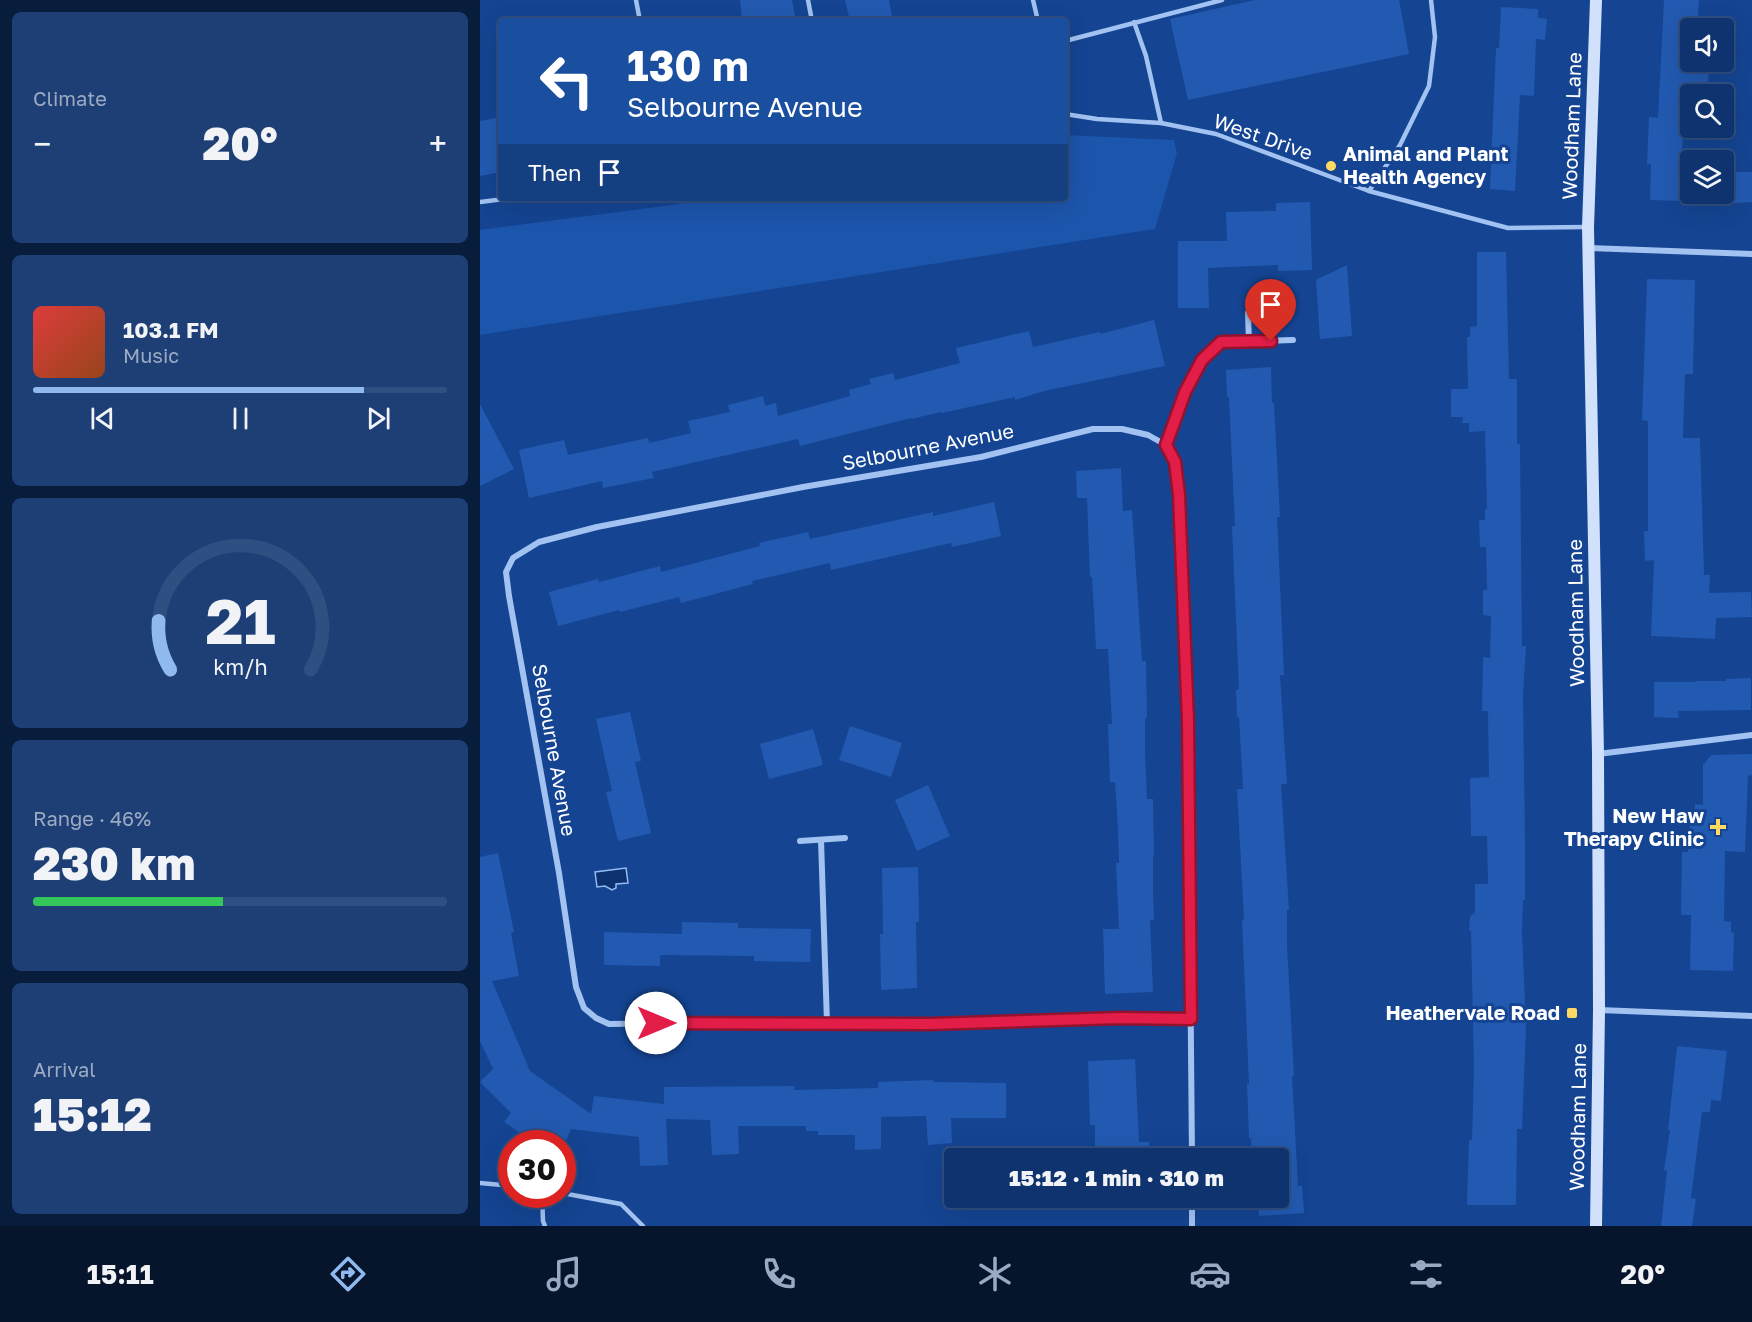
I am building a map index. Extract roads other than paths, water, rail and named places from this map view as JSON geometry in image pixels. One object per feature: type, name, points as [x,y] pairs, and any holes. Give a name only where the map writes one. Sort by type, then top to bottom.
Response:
[{"type":"main road","name":"Woodham Lane","points":[[1596,0],[1588,227],[1598,754],[1599,1010],[1596,1226]]},
{"type":"street","points":[[1589,248],[1752,254]]},
{"type":"street","points":[[1248,313],[1249,342]]},
{"type":"street","points":[[1192,1148],[1188,721],[1179,495],[1175,462],[1166,445],[1185,392],[1202,360],[1221,342],[1293,340]]},
{"type":"street","name":"Selbourne Avenue","points":[[1166,445],[1148,435],[1122,429],[1093,429],[981,457],[803,487],[597,527],[539,542],[513,558],[506,572],[561,883],[576,987],[584,1008],[596,1018],[609,1024],[930,1024],[1120,1018],[1191,1019]]},
{"type":"street","points":[[1598,754],[1752,735]]},
{"type":"street","points":[[800,841],[845,838]]},
{"type":"street","points":[[821,840],[827,1023]]},
{"type":"street","points":[[1599,1010],[1752,1016]]},
{"type":"street","points":[[1192,1208],[1192,1226]]},
{"type":"lane","points":[[636,0],[639,18]]},
{"type":"lane","points":[[808,0],[811,18]]},
{"type":"lane","points":[[1033,0],[1037,18]]},
{"type":"lane","points":[[1068,40],[1222,0]]},
{"type":"lane","points":[[1369,191],[1400,146],[1429,86],[1435,37],[1431,0]]},
{"type":"lane","points":[[1134,22],[1146,56],[1161,123]]},
{"type":"lane","name":"West Drive","points":[[1068,114],[1097,119],[1161,123],[1216,134],[1369,191],[1508,228],[1588,227]]},
{"type":"lane","points":[[480,202],[498,200]]},
{"type":"lane","points":[[480,1183],[498,1185]]},
{"type":"lane","points":[[576,1196],[621,1204],[643,1226]]},
{"type":"lane","points":[[543,1208],[545,1226]]},
{"type":"place","name":"Animal and Plant Health Agency","points":[[1331,166]]},
{"type":"place","name":"New Haw Therapy Clinic","points":[[1718,827]]},
{"type":"place","name":"Heathervale Road","points":[[1572,1013]]}]
